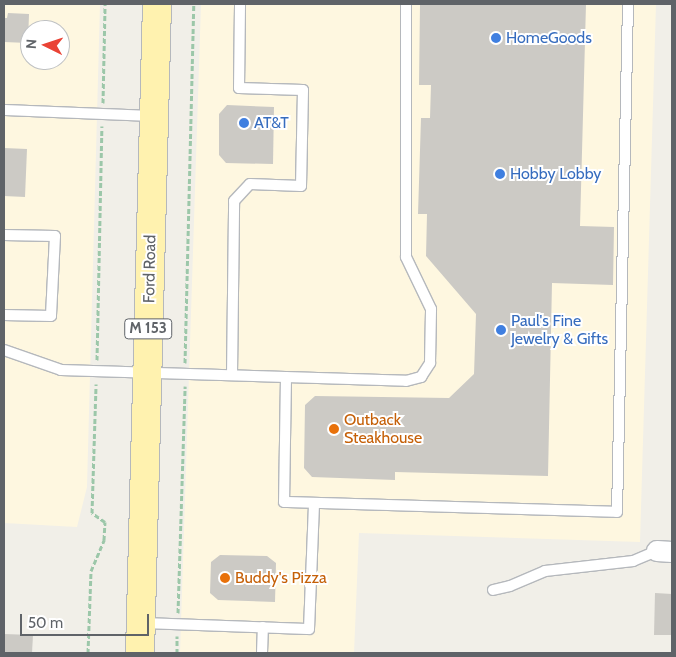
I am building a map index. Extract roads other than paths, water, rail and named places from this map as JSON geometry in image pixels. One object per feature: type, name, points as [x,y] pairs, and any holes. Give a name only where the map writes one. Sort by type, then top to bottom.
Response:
[{"type":"main road","name":"Ford Road","points":[[140,653],[156,4]]},
{"type":"lane","points":[[232,375],[234,202],[250,184],[301,186],[303,98],[303,90],[239,88],[240,4]]},
{"type":"lane","points":[[4,350],[61,370],[406,381],[421,377],[430,363],[431,309],[406,257],[406,4]]},
{"type":"lane","points":[[286,377],[284,502],[617,512],[628,4]]},
{"type":"lane","points":[[4,110],[154,116]]},
{"type":"lane","points":[[4,236],[54,236],[51,316],[4,316]]},
{"type":"lane","points":[[141,623],[308,629],[314,503]]},
{"type":"lane","points":[[493,590],[510,586],[545,571],[633,561],[664,552]]},
{"type":"lane","points":[[262,653],[263,627]]},
{"type":"place","name":"HomeGoods","points":[[496,38]]},
{"type":"place","name":"AT&T","points":[[244,123]]},
{"type":"place","name":"Hobby Lobby","points":[[500,174]]},
{"type":"place","name":"Paul's Fine Jewelry & Gifts","points":[[501,330]]},
{"type":"place","name":"Outback Steakhouse","points":[[334,429]]},
{"type":"place","name":"Buddy's Pizza","points":[[225,578]]}]
